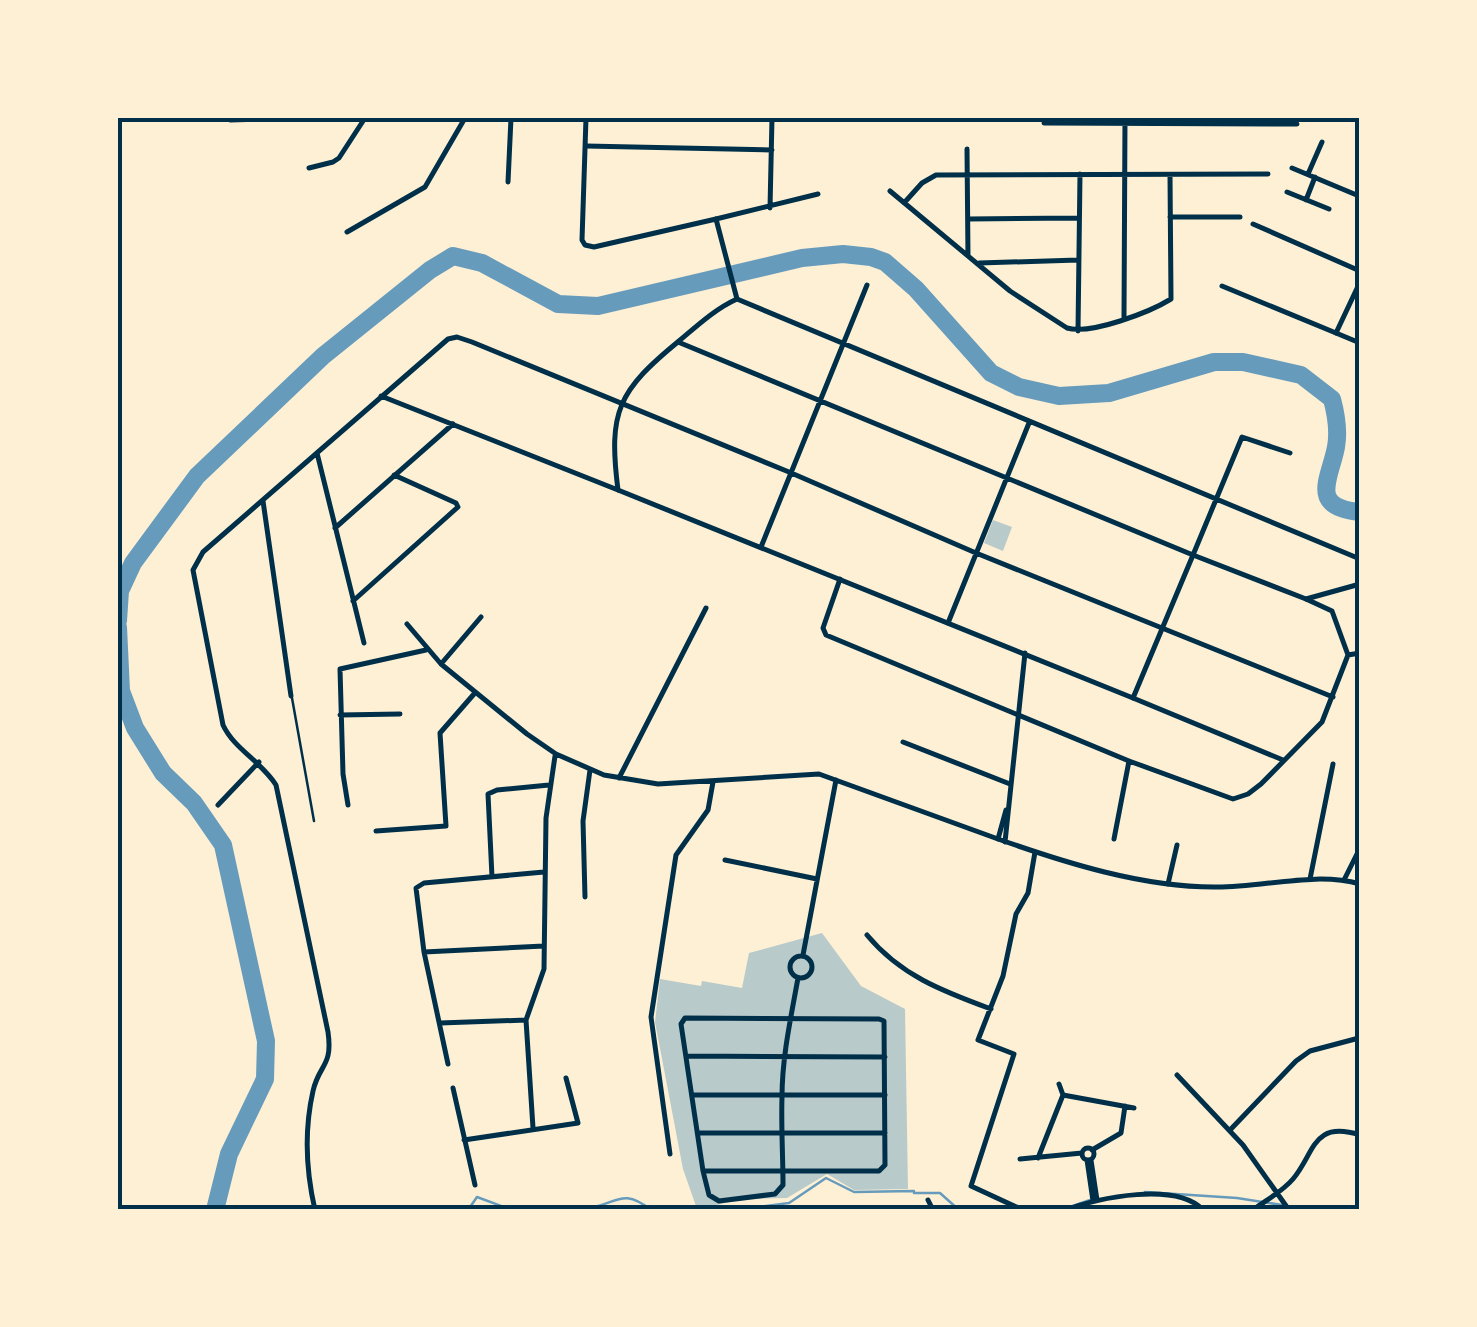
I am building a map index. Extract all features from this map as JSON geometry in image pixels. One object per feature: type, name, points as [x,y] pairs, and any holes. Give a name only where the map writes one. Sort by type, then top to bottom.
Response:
[{"type":"street","points":[[230,120],[309,118]]},
{"type":"street","points":[[309,168],[339,158],[364,118]]},
{"type":"street","points":[[347,232],[425,187],[465,118]]},
{"type":"street","points":[[508,182],[511,118]]},
{"type":"street","points":[[586,118],[582,240],[585,245],[770,208],[818,194]]},
{"type":"street","points":[[770,208],[772,118]]},
{"type":"street","points":[[1124,318],[1125,121]]},
{"type":"street","points":[[1044,124],[1297,124]]},
{"type":"street","points":[[1306,200],[1322,142]]},
{"type":"street","points":[[586,146],[772,150]]},
{"type":"street","points":[[968,149],[968,256]]},
{"type":"street","points":[[1292,168],[1360,196]]},
{"type":"street","points":[[904,203],[927,178],[968,174],[1268,174]]},
{"type":"street","points":[[1078,331],[1080,174]]},
{"type":"street","points":[[890,191],[1010,291],[1078,331],[1124,318],[1169,301],[1172,296],[1170,175]]},
{"type":"street","points":[[1287,192],[1329,210]]},
{"type":"street","points":[[1170,217],[1240,216]]},
{"type":"street","points":[[716,218],[738,299],[1360,559]]},
{"type":"street","points":[[968,219],[1078,218]]},
{"type":"street","points":[[1253,224],[1360,271]]},
{"type":"street","points":[[976,263],[1078,260]]},
{"type":"street","points":[[1336,334],[1360,282]]},
{"type":"street","points":[[761,547],[866,284]]},
{"type":"street","points":[[1222,286],[1360,343]]},
{"type":"street","points":[[618,490],[613,435],[620,404],[646,369],[709,316],[738,299]]},
{"type":"street","points":[[315,1210],[306,1165],[313,1090],[330,1051],[276,785],[258,762],[228,736],[223,725],[194,563],[380,396],[452,337],[1334,696]]},
{"type":"street","points":[[678,342],[1332,611],[1348,654],[1334,696],[1313,734],[1248,794],[1234,799],[1129,761],[826,635],[823,628],[840,579]]},
{"type":"street","points":[[380,396],[1025,653],[1282,760]]},
{"type":"street","points":[[948,622],[1030,423]]},
{"type":"street","points":[[335,528],[453,424]]},
{"type":"street","points":[[1133,698],[1242,437],[1290,452]]},
{"type":"street","points":[[317,453],[364,642]]},
{"type":"street","points":[[353,601],[458,507],[394,474]]},
{"type":"street","points":[[262,501],[292,696]]},
{"type":"street","points":[[1306,599],[1360,584]]},
{"type":"street","points":[[619,778],[706,608]]},
{"type":"street","points":[[441,664],[481,617]]},
{"type":"street","points":[[407,624],[426,650],[474,694],[556,754],[619,778],[658,784],[811,774],[1035,852],[1168,884],[1217,888],[1344,880],[1360,884]]},
{"type":"street","points":[[348,805],[340,669],[426,650]]},
{"type":"street","points":[[1348,654],[1360,652]]},
{"type":"street","points":[[1001,840],[1025,653]]},
{"type":"street","points":[[376,831],[446,826],[440,733],[474,694]]},
{"type":"street","points":[[340,715],[400,714]]},
{"type":"street","points":[[903,742],[1010,784]]},
{"type":"street","points":[[533,1128],[526,1020],[542,979],[549,785],[556,754]]},
{"type":"street","points":[[1114,839],[1129,761]]},
{"type":"street","points":[[218,805],[258,762]]},
{"type":"street","points":[[1309,881],[1333,764]]},
{"type":"street","points":[[585,897],[583,821],[590,770]]},
{"type":"street","points":[[798,978],[809,974],[812,967],[803,956],[836,780]]},
{"type":"street","points":[[670,1154],[651,1017],[676,855],[708,810],[713,782]]},
{"type":"street","points":[[492,876],[488,794],[549,785]]},
{"type":"street","points":[[1168,884],[1176,844]]},
{"type":"street","points":[[1344,880],[1360,848]]},
{"type":"street","points":[[1024,1210],[971,1186],[1014,1054],[978,1040],[1004,976],[1016,914],[1028,893],[1035,852]]},
{"type":"street","points":[[725,860],[817,879]]},
{"type":"street","points":[[448,1064],[424,952],[416,888],[424,883],[544,872]]},
{"type":"street","points":[[867,935],[902,970],[991,1009]]},
{"type":"street","points":[[424,952],[544,946]]},
{"type":"street","points":[[798,978],[790,970],[790,962],[803,956]]},
{"type":"street","points":[[704,1171],[783,1171],[880,1171],[886,1165],[886,1027],[880,1019],[791,1018],[685,1018],[681,1024],[704,1171],[713,1200],[780,1191],[783,1171],[785,1056],[791,1018],[798,978]]},
{"type":"street","points":[[440,1023],[526,1020]]},
{"type":"street","points":[[1230,1130],[1296,1061],[1310,1052],[1359,1038]]},
{"type":"street","points":[[686,1056],[885,1057]]},
{"type":"street","points":[[1177,1075],[1230,1130],[1289,1210]]},
{"type":"street","points":[[464,1140],[578,1123],[566,1078]]},
{"type":"street","points":[[1038,1158],[1064,1095],[1059,1084]]},
{"type":"street","points":[[453,1088],[475,1185]]},
{"type":"street","points":[[693,1095],[885,1095]]},
{"type":"street","points":[[1064,1095],[1134,1108]]},
{"type":"street","points":[[1095,1201],[1089,1160],[1092,1150],[1121,1133],[1125,1106]]},
{"type":"street","points":[[1253,1210],[1294,1178],[1308,1149],[1322,1136],[1340,1131],[1360,1134]]},
{"type":"street","points":[[699,1133],[886,1134]]},
{"type":"street","points":[[1020,1159],[1092,1150]]},
{"type":"street","points":[[1082,1153],[1089,1160]]},
{"type":"street","points":[[1066,1210],[1095,1201],[1176,1195],[1193,1200],[1203,1210]]},
{"type":"street","points":[[928,1200],[934,1210]]},
{"type":"lane","points":[[292,696],[314,821]]},
{"type":"shaded area","points":[[993,520],[1012,527],[1003,551],[984,543]]},
{"type":"shaded area","points":[[822,933],[861,986],[905,1009],[908,1189],[854,1190],[827,1174],[787,1198],[744,1199],[697,1209],[683,1169],[655,1022],[660,979],[742,988],[749,953]]},
{"type":"waterway","points":[[118,621],[120,591],[133,563],[197,476],[323,356],[453,256],[482,263],[558,304],[598,306],[802,258],[843,254],[871,257],[885,262],[916,289],[991,373],[1019,387],[1059,396],[1109,393],[1214,362],[1243,362],[1301,375],[1332,399],[1335,411],[1337,441],[1327,480],[1328,498],[1344,509],[1360,512]]},
{"type":"waterway","points":[[118,627],[121,691],[135,728],[163,773],[194,803],[223,845],[266,1041],[265,1079],[229,1154],[215,1210]]},
{"type":"waterway","points":[[734,1210],[789,1203],[826,1178],[854,1192],[914,1191]]},
{"type":"waterway","points":[[1145,1192],[1282,1205]]},
{"type":"waterway","points":[[914,1193],[940,1193],[959,1210]]},
{"type":"waterway","points":[[468,1210],[477,1197],[512,1210]]},
{"type":"waterway","points":[[555,1210],[589,1208],[626,1198],[651,1210]]},
{"type":"waterway","points":[[1061,1210],[1093,1199]]},
{"type":"waterway","points":[[1289,1207],[1303,1210]]}]
